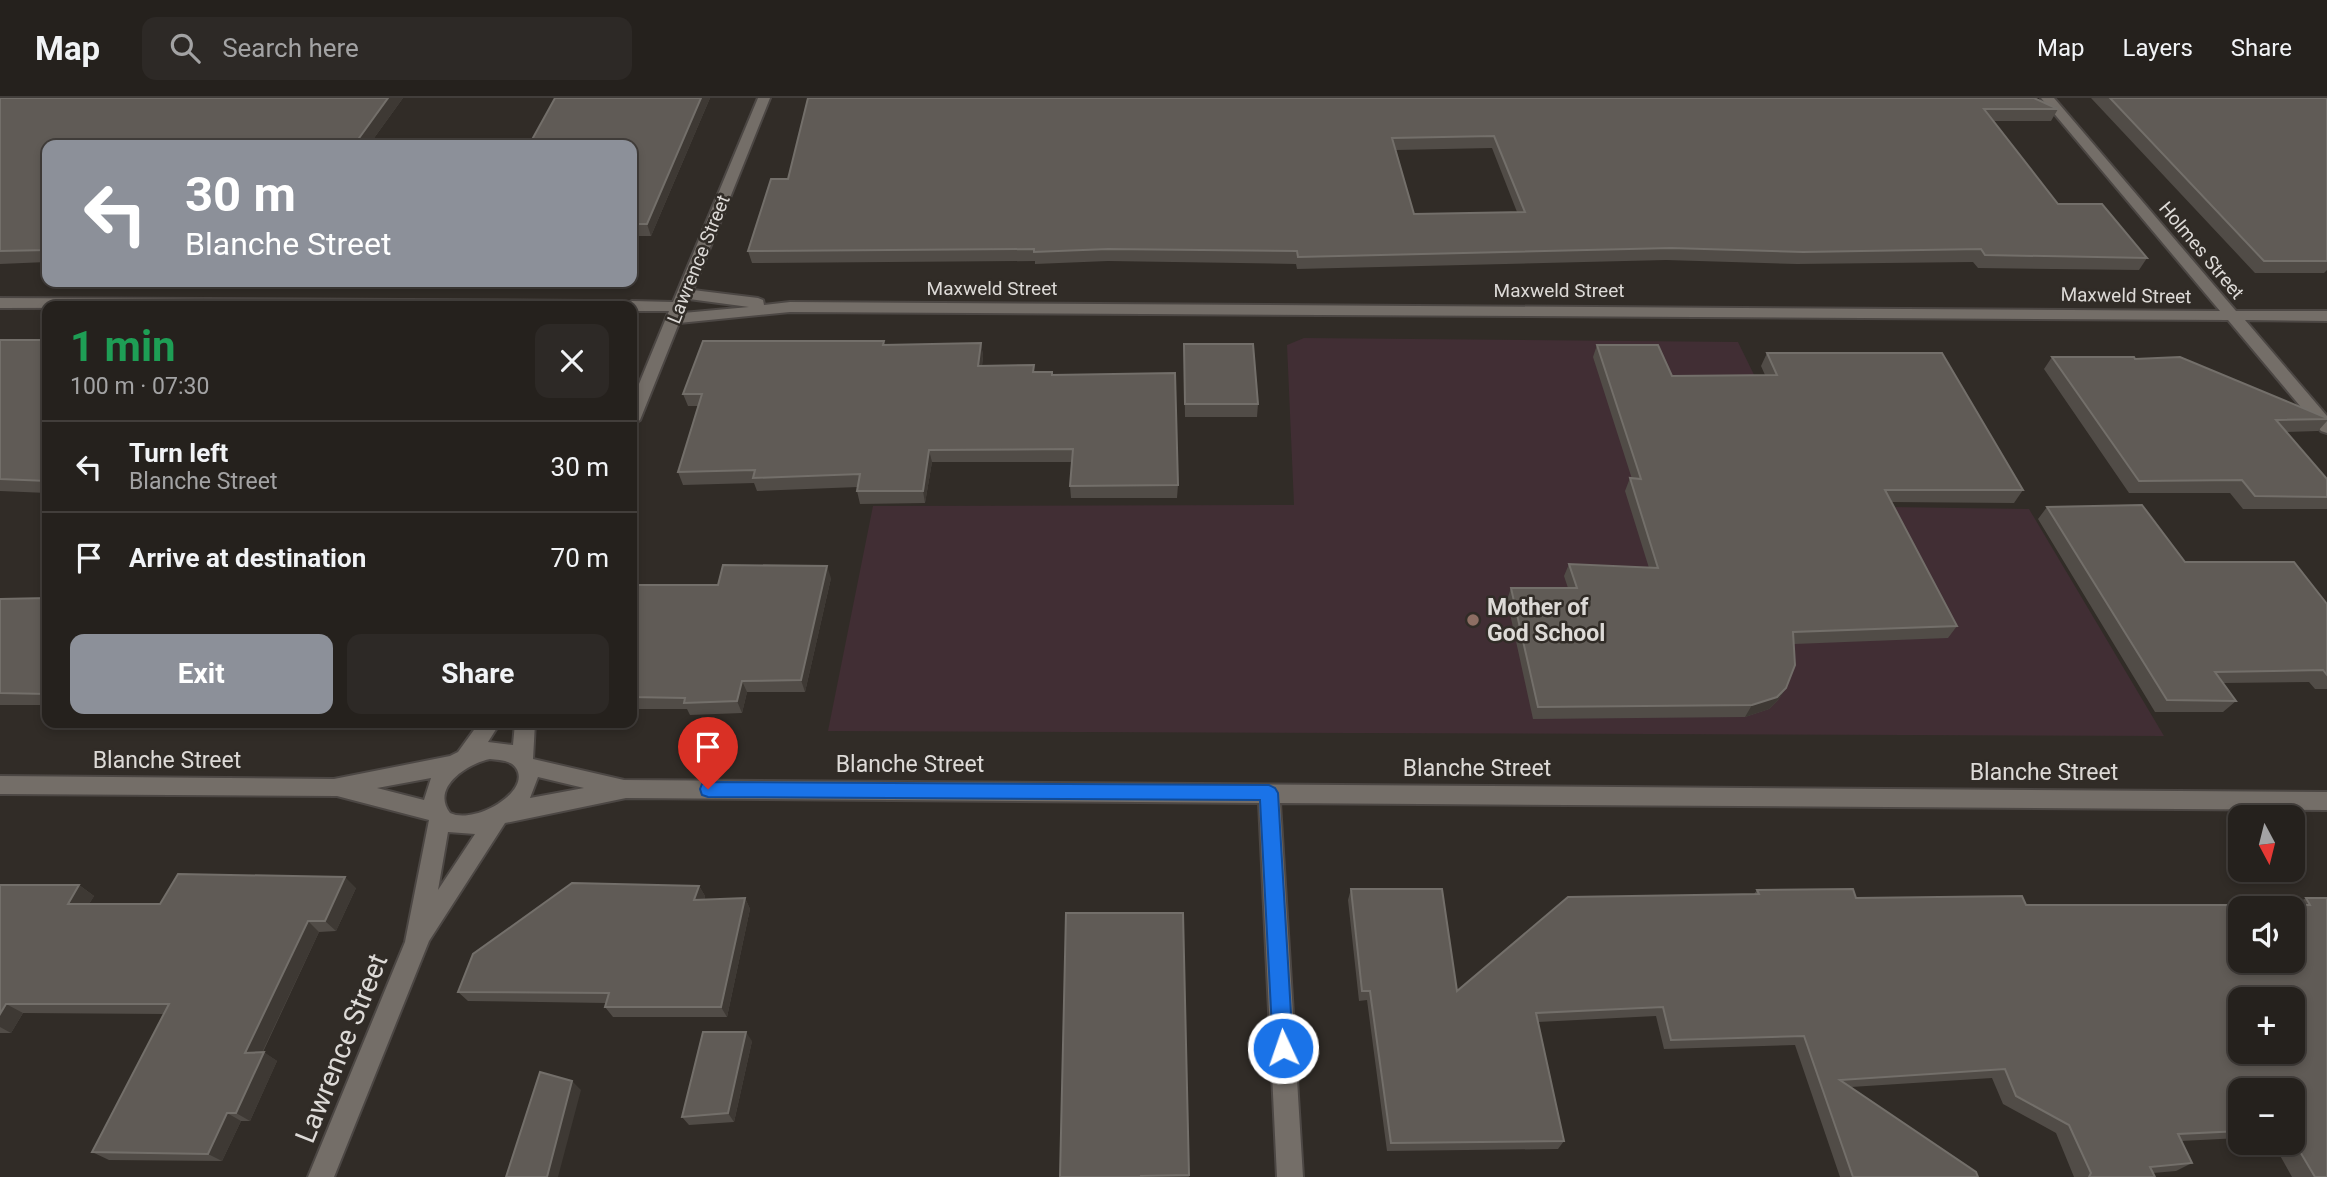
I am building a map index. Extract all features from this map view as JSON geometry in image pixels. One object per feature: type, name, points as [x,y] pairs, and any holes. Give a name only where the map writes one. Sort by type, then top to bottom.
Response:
[{"type":"street","name":"Lawrence Street","points":[[637,409],[764,98]]},
{"type":"street","name":"Holmes Street","points":[[2047,98],[2327,427]]},
{"type":"street","points":[[0,303],[42,303]]},
{"type":"street","name":"Maxweld Street","points":[[637,306],[1759,310],[2327,316]]},
{"type":"street","name":"Maxweld Street","points":[[679,307],[790,307]]},
{"type":"street","points":[[486,728],[435,788],[433,801],[438,815],[452,824],[482,825],[502,815],[526,789],[529,777],[524,762],[525,728]]},
{"type":"street","points":[[460,761],[490,750],[513,753],[524,762]]},
{"type":"street","name":"Blanche Street","points":[[0,785],[334,788],[460,761]]},
{"type":"street","name":"Blanche Street","points":[[524,762],[626,789]]},
{"type":"street","name":"Blanche Street","points":[[334,788],[438,815]]},
{"type":"street","name":"Blanche Street","points":[[502,815],[626,789],[2327,801]]},
{"type":"street","points":[[1269,793],[1290,1177]]},
{"type":"street","name":"Lawrence Street","points":[[417,942],[438,815]]},
{"type":"street","name":"Lawrence Street","points":[[321,1177],[417,942],[502,815]]},
{"type":"shaded area","name":"Mother of God School","points":[[1304,338],[1738,342],[1818,506],[2029,509],[2164,736],[828,731],[873,506],[1294,505],[1287,345]]},
{"type":"building","points":[[0,98],[388,98],[358,140],[42,140],[42,250],[0,251]]},
{"type":"building","points":[[555,98],[701,98],[647,224],[637,224],[637,140],[532,140]]},
{"type":"building","points":[[808,98],[2034,98],[2058,109],[1984,109],[2058,204],[2102,204],[2147,258],[1985,255],[1981,249],[1803,252],[1671,248],[1298,257],[1297,251],[748,251],[771,179],[788,179]],"holes":[[[1494,136],[1525,212],[1414,214],[1392,138]]]},
{"type":"building","points":[[2110,98],[2327,98],[2327,261],[2264,261]]},
{"type":"building","points":[[0,340],[42,340],[42,481],[0,479]]},
{"type":"building","points":[[703,341],[884,341],[883,345],[981,343],[978,366],[1034,365],[1033,372],[1052,372],[1052,375],[1175,373],[1178,485],[1070,486],[1073,449],[929,450],[923,491],[857,491],[860,474],[753,478],[755,470],[678,472],[702,394],[683,394]]},
{"type":"building","points":[[1184,344],[1253,344],[1258,404],[1185,404]]},
{"type":"building","points":[[1597,345],[1658,345],[1672,376],[1777,375],[1767,353],[1942,353],[2023,490],[1885,490],[1957,626],[1793,632],[1795,665],[1786,688],[1777,697],[1752,705],[1538,707],[1511,588],[1577,588],[1569,564],[1658,568],[1630,478],[1641,479]]},
{"type":"building","points":[[2052,357],[2180,357],[2327,418],[2276,420],[2327,479],[2327,497],[2255,496],[2242,480],[2139,481]]},
{"type":"building","points":[[2142,505],[2185,562],[2294,562],[2327,604],[2327,675],[2323,670],[2215,672],[2236,701],[2167,700],[2047,507]]},
{"type":"building","points":[[723,565],[827,566],[801,680],[742,681],[737,701],[684,703],[685,698],[637,697],[637,585],[718,585]]},
{"type":"building","points":[[42,598],[42,694],[0,693],[0,599]]},
{"type":"building","points":[[178,874],[345,877],[325,921],[308,921],[245,1053],[264,1052],[236,1113],[227,1113],[208,1154],[92,1152],[169,1004],[6,1004],[0,1014],[0,885],[79,885],[68,904],[160,904]]},
{"type":"building","points":[[572,883],[699,886],[694,900],[745,898],[721,1007],[605,1007],[609,993],[458,992],[473,954]]},
{"type":"building","points":[[1351,889],[1442,889],[1457,991],[1568,897],[1759,894],[1757,890],[1853,889],[1856,898],[2022,896],[2026,905],[2228,905],[2228,973],[2305,973],[2305,905],[2310,905],[2306,898],[2327,898],[2327,1177],[2315,1177],[2302,1155],[2305,1155],[2305,1078],[2228,1078],[2228,1132],[2178,1134],[2192,1163],[2150,1167],[2155,1177],[2089,1177],[2091,1173],[2069,1125],[2016,1096],[2005,1069],[1840,1080],[1976,1172],[1978,1177],[1853,1177],[1804,1036],[1671,1040],[1663,1007],[1536,1013],[1564,1141],[1391,1143],[1370,991],[1362,991]]},
{"type":"building","points":[[1066,913],[1183,913],[1189,1175],[1060,1177]]},
{"type":"building","points":[[703,1032],[746,1032],[728,1113],[682,1117]]},
{"type":"building","points":[[540,1072],[572,1081],[547,1177],[506,1177]]},
{"type":"place","name":"Mother of God School","points":[[1473,620]]},
{"type":"route","points":[[708,789],[1269,793],[1283,1048]]}]
